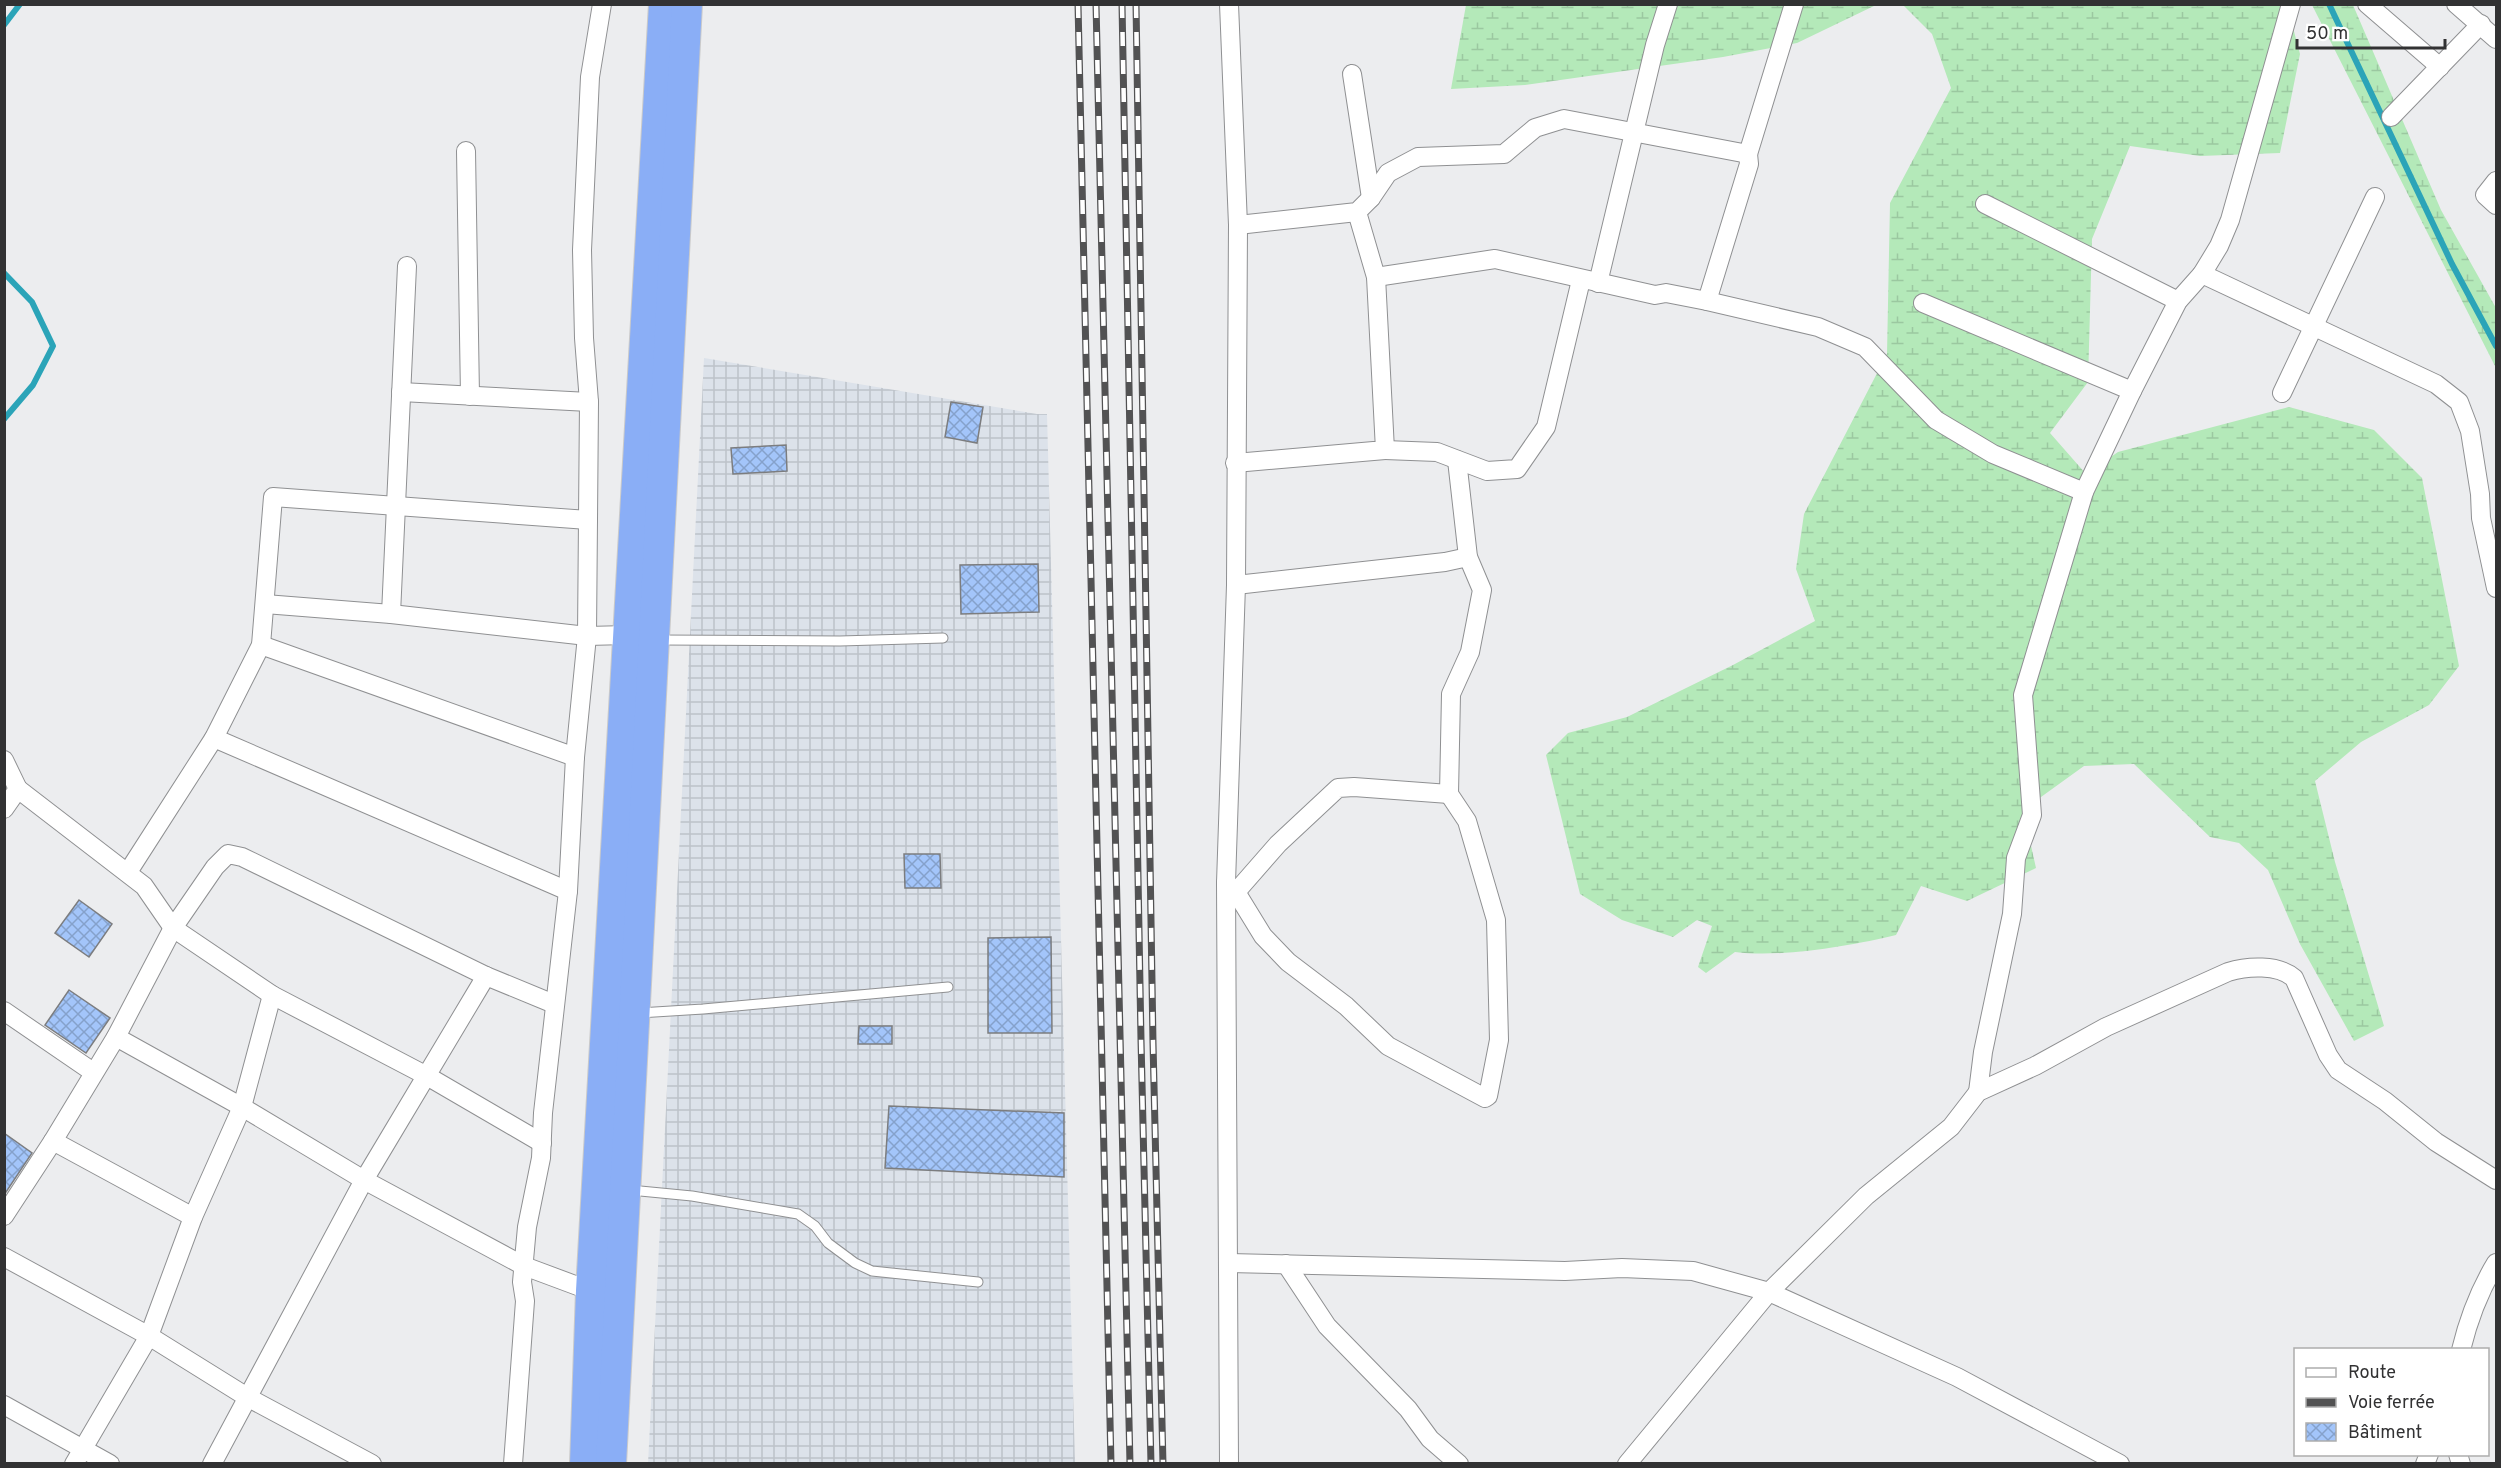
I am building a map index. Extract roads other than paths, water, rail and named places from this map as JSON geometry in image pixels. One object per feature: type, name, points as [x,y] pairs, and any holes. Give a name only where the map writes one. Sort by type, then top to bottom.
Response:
[{"type":"highway","points":[[611,1464],[634,1013],[640,638],[664,4]]},
{"type":"highway","points":[[585,1464],[591,1291],[687,4]]},
{"type":"street","points":[[513,1464],[525,1301],[522,1282],[527,1227],[539,1174],[568,891],[575,757],[587,636],[589,402],[584,338],[582,250],[590,77],[602,4]]},
{"type":"street","points":[[1229,4],[1239,225],[1231,887],[1229,1464]]},
{"type":"street","points":[[1235,463],[1385,450],[1437,452],[1487,471],[1517,469],[1546,427],[1636,132],[1668,4]]},
{"type":"street","points":[[1707,300],[1749,164],[1748,154],[1794,4]]},
{"type":"street","points":[[2367,4],[2439,67]]},
{"type":"street","points":[[2456,4],[2496,39]]},
{"type":"street","points":[[1978,1092],[1983,1052],[2012,914],[2016,858],[2032,815],[2022,695],[2084,492],[2178,301],[2202,274],[2220,246],[2230,220],[2287,6]]},
{"type":"street","points":[[2391,117],[2481,24]]},
{"type":"street","points":[[1352,74],[1371,198]]},
{"type":"street","points":[[1239,225],[1357,212],[1371,198],[1388,174],[1418,157],[1504,154],[1535,129],[1564,119],[1748,154]]},
{"type":"street","points":[[466,151],[470,396]]},
{"type":"street","points":[[2496,181],[2485,195],[2496,205]]},
{"type":"street","points":[[2282,393],[2375,197]]},
{"type":"street","points":[[1985,204],[2178,301]]},
{"type":"street","points":[[1357,212],[1376,277],[1385,450]]},
{"type":"street","points":[[1376,277],[1495,259],[1655,295],[1666,293],[1707,300],[1818,327],[1865,347],[1936,420],[1993,454],[2084,492]]},
{"type":"street","points":[[392,614],[407,266]]},
{"type":"street","points":[[2202,274],[2436,384],[2459,402],[2470,431],[2480,494],[2481,518],[2496,588]]},
{"type":"street","points":[[1923,303],[2132,391]]},
{"type":"street","points":[[401,392],[589,402]]},
{"type":"street","points":[[1231,887],[1263,936],[1288,962],[1346,1006],[1388,1046],[1485,1098],[1488,1096],[1499,1040],[1496,920],[1467,821],[1449,794],[1451,694],[1470,652],[1482,590],[1468,557],[1457,460]]},
{"type":"street","points":[[128,872],[214,738],[261,645],[273,496],[588,520]]},
{"type":"street","points":[[1236,585],[1445,562],[1468,557]]},
{"type":"street","points":[[265,604],[392,614],[587,636],[640,638]]},
{"type":"street","points":[[261,645],[575,757]]},
{"type":"street","points":[[214,738],[568,891]]},
{"type":"street","points":[[4,760],[18,789],[144,886],[173,928],[272,995],[427,1076],[542,1143]]},
{"type":"street","points":[[1231,887],[1338,788],[1354,787],[1449,794]]},
{"type":"street","points":[[4,809],[18,789]]},
{"type":"street","points":[[4,1216],[116,1037],[173,928],[215,867],[228,854],[242,857],[486,976],[555,1004]]},
{"type":"street","points":[[1627,1464],[1769,1292],[1866,1196],[1951,1127],[1978,1092],[2035,1066],[2106,1027],[2228,972],[2244,968],[2282,971],[2294,978],[2328,1055],[2338,1070],[2385,1101],[2436,1142],[2496,1180]]},
{"type":"street","points":[[212,1464],[364,1180],[486,976]]},
{"type":"street","points":[[78,1456],[150,1336],[193,1217],[242,1107],[272,995]]},
{"type":"street","points":[[4,1011],[93,1072]]},
{"type":"street","points":[[116,1037],[242,1107],[364,1180],[524,1266],[591,1291]]},
{"type":"street","points":[[53,1141],[193,1217]]},
{"type":"street","points":[[4,1257],[150,1336],[247,1397],[372,1464]]},
{"type":"street","points":[[1229,1263],[1565,1271],[1664,1268],[1693,1271],[1769,1292],[1957,1377],[2120,1464]]},
{"type":"street","points":[[2462,1348],[2472,1309],[2496,1263]]},
{"type":"street","points":[[1286,1264],[1327,1326],[1408,1409],[1430,1439],[1459,1464]]},
{"type":"street","points":[[4,1405],[78,1456],[110,1464]]},
{"type":"lane","points":[[640,638],[840,641],[943,638]]},
{"type":"lane","points":[[634,1013],[948,987]]},
{"type":"lane","points":[[625,1190],[692,1196],[798,1214],[815,1226],[828,1243],[855,1263],[872,1271],[978,1282]]},
{"type":"waterway","points":[[4,25],[20,4]]},
{"type":"waterway","points":[[2329,4],[2452,264],[2496,346]]},
{"type":"waterway","points":[[4,273],[32,302],[53,346],[33,385],[4,419]]},
{"type":"railway","points":[[1078,4],[1111,1464]]},
{"type":"railway","points":[[1096,4],[1130,1464]]},
{"type":"railway","points":[[1122,4],[1151,1464]]},
{"type":"railway","points":[[1136,4],[1153,1043],[1163,1464]]}]
